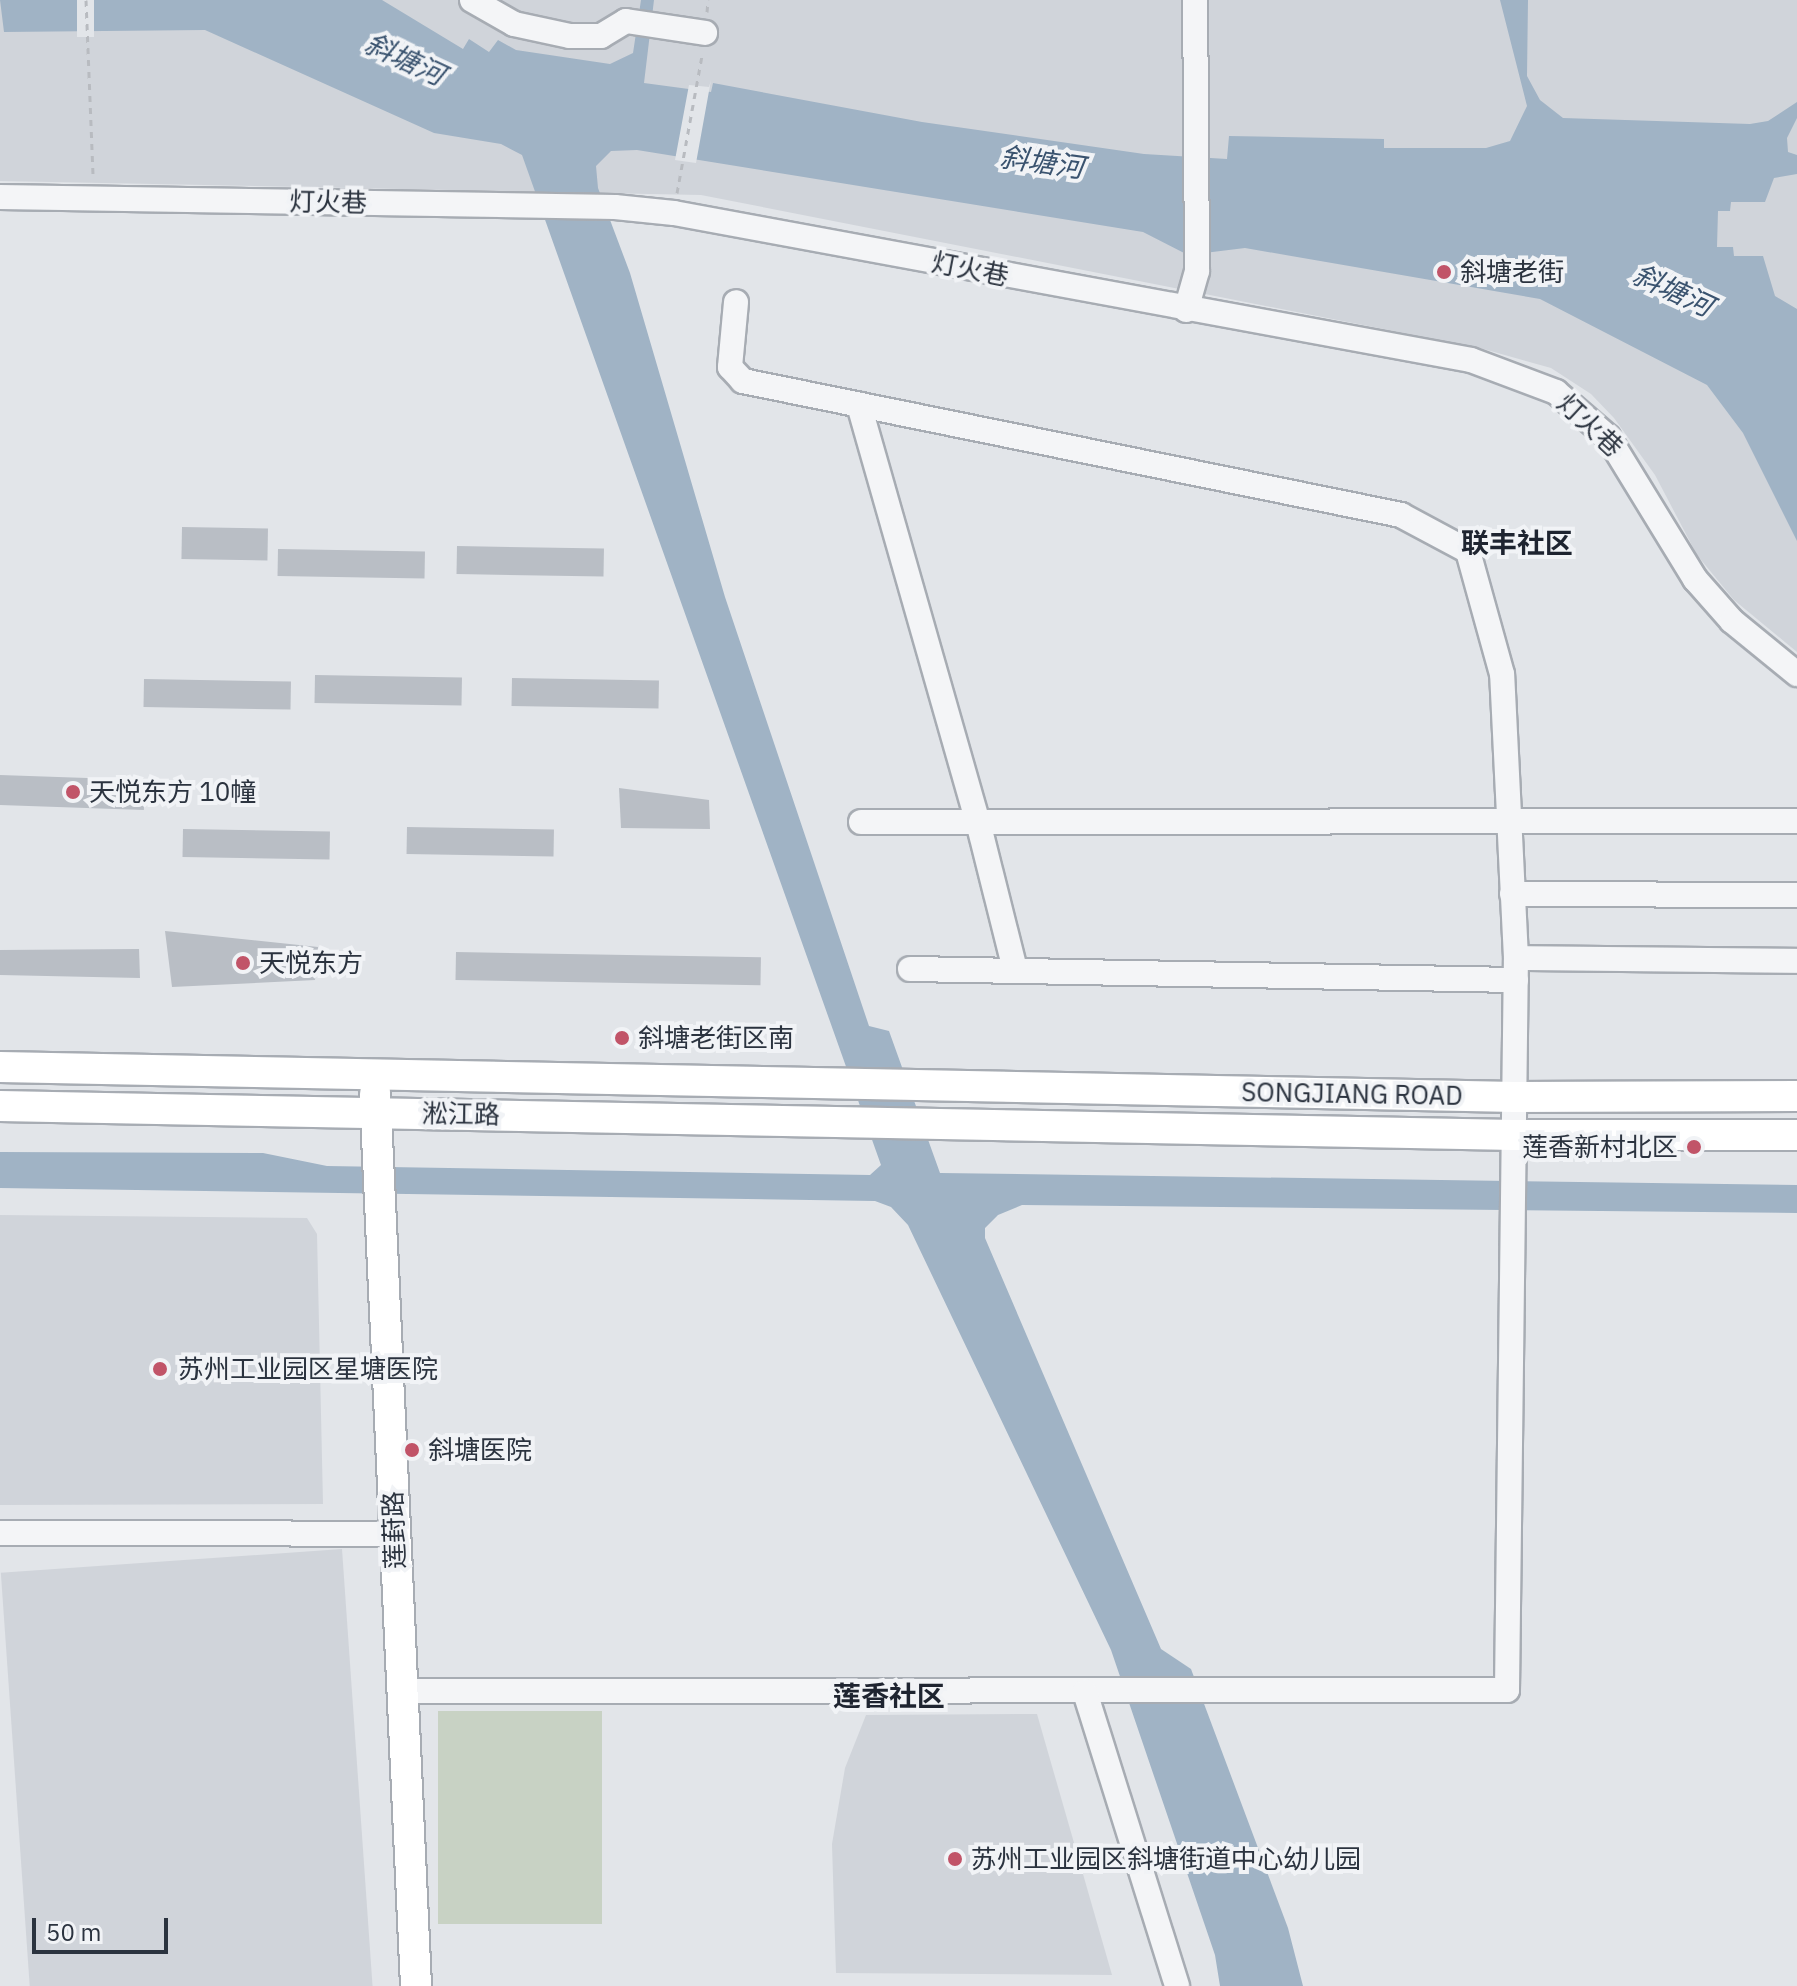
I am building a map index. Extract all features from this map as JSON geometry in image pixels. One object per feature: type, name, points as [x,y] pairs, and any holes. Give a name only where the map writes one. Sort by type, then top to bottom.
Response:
[{"type":"main road","name":"淞江路","points":[[0,1067],[907,1085]]},
{"type":"main road","name":"莲葑路","points":[[375,1073],[416,1986]]},
{"type":"main road","name":"SONGJIANG ROAD","points":[[907,1085],[1516,1097],[1797,1096]]},
{"type":"main road","name":"淞江路","points":[[0,1106],[922,1123]]},
{"type":"main road","name":"SONGJIANG ROAD","points":[[922,1123],[1515,1135],[1797,1135]]},
{"type":"street","points":[[472,0],[514,24],[570,36],[601,36],[626,21],[705,33]]},
{"type":"street","points":[[1186,310],[1197,271],[1200,148],[1195,0]]},
{"type":"street","name":"灯火巷","points":[[0,197],[531,205],[615,207],[674,213],[1186,310],[1471,360],[1556,392],[1599,428],[1628,461],[1695,579],[1732,621],[1797,674]]},
{"type":"street","points":[[401,1691],[1507,1690],[1516,969],[1506,824],[1502,674],[1468,551],[1401,515],[743,381],[734,375],[729,356],[736,302]]},
{"type":"street","points":[[859,405],[978,822],[1015,969]]},
{"type":"street","points":[[861,822],[1506,824],[1797,821]]},
{"type":"street","points":[[1512,894],[1797,895]]},
{"type":"street","points":[[910,969],[1516,969],[1797,961]]},
{"type":"street","points":[[0,1533],[394,1534]]},
{"type":"street","points":[[1085,1692],[1177,1986]]},
{"type":"path","points":[[86,0],[95,198]]},
{"type":"path","points":[[680,179],[701,65]]},
{"type":"shaded area","name":"斜塘老街","points":[[0,0],[1797,0],[1797,652],[1734,600],[1697,555],[1655,475],[1614,418],[1591,394],[1551,368],[1480,348],[701,195],[0,181]]},
{"type":"shaded area","name":"苏州工业园区星塘医院","points":[[0,1215],[307,1218],[317,1234],[323,1504],[0,1505]]},
{"type":"shaded area","points":[[342,1549],[373,1986],[30,1986],[1,1573]]},
{"type":"shaded area","name":"苏州工业园区斜塘街道中心幼儿园","points":[[1037,1714],[1112,1975],[836,1973],[832,1844],[845,1768],[866,1715]]},
{"type":"green space","points":[[438,1711],[602,1711],[602,1924],[438,1924]]},
{"type":"water","name":"斜塘河","points":[[0,0],[382,0],[463,49],[469,39],[489,52],[498,40],[516,50],[610,64],[633,53],[641,0],[654,0],[644,83],[711,92],[713,83],[922,122],[1144,154],[1227,159],[1229,136],[1384,139],[1384,148],[1486,148],[1510,141],[1527,106],[1500,0],[1528,0],[1527,76],[1540,100],[1563,118],[1750,124],[1768,121],[1797,102],[1797,118],[1787,138],[1788,152],[1797,155],[1797,174],[1774,178],[1765,202],[1731,202],[1730,211],[1718,211],[1717,247],[1733,247],[1734,256],[1763,256],[1775,296],[1797,309],[1797,541],[1743,433],[1707,385],[1540,299],[1245,248],[1188,255],[1143,232],[637,150],[611,151],[596,166],[598,188],[630,273],[725,597],[869,1026],[889,1031],[940,1173],[1797,1185],[1797,1213],[1022,1205],[998,1215],[985,1228],[985,1238],[1161,1649],[1191,1669],[1288,1928],[1303,1986],[1220,1986],[1215,1955],[1111,1650],[908,1225],[891,1207],[875,1201],[0,1188],[0,1152],[263,1153],[327,1166],[870,1175],[881,1165],[522,155],[501,144],[434,133],[205,30],[4,32]]},
{"type":"pier","points":[[77,0],[94,0],[94,37],[77,37]]},
{"type":"pier","points":[[711,80],[696,163],[675,160],[689,85],[709,87]]},
{"type":"building","points":[[182,527],[268,529],[267,560],[181,559]]},
{"type":"building","points":[[457,546],[604,549],[603,577],[457,574]]},
{"type":"building","points":[[278,549],[425,552],[425,579],[278,576]]},
{"type":"building","points":[[315,675],[462,678],[461,706],[315,703]]},
{"type":"building","points":[[512,678],[659,681],[658,709],[512,706]]},
{"type":"building","points":[[144,679],[291,682],[290,710],[144,707]]},
{"type":"building","name":"天悦东方 10幢","points":[[0,775],[145,780],[144,810],[0,805]]},
{"type":"building","points":[[619,788],[709,800],[710,829],[621,828]]},
{"type":"building","points":[[407,827],[554,830],[554,857],[407,854]]},
{"type":"building","points":[[183,829],[330,832],[329,860],[183,857]]},
{"type":"building","name":"天悦东方","points":[[165,931],[318,947],[315,980],[172,987]]},
{"type":"building","points":[[139,949],[140,978],[0,975],[0,950]]},
{"type":"building","points":[[456,952],[761,957],[760,985],[456,980]]},
{"type":"place","name":"斜塘老街","points":[[1444,272]]},
{"type":"place","name":"天悦东方 10幢","points":[[73,792]]},
{"type":"place","name":"天悦东方","points":[[243,963]]},
{"type":"place","name":"斜塘老街区南","points":[[622,1038]]},
{"type":"place","name":"莲香新村北区","points":[[1694,1147]]},
{"type":"place","name":"苏州工业园区星塘医院","points":[[160,1369]]},
{"type":"place","name":"斜塘医院","points":[[412,1450]]},
{"type":"place","name":"苏州工业园区斜塘街道中心幼儿园","points":[[955,1859]]},
{"type":"district","name":"联丰社区","points":[[1517,543]]},
{"type":"district","name":"莲香社区","points":[[889,1696]]}]
